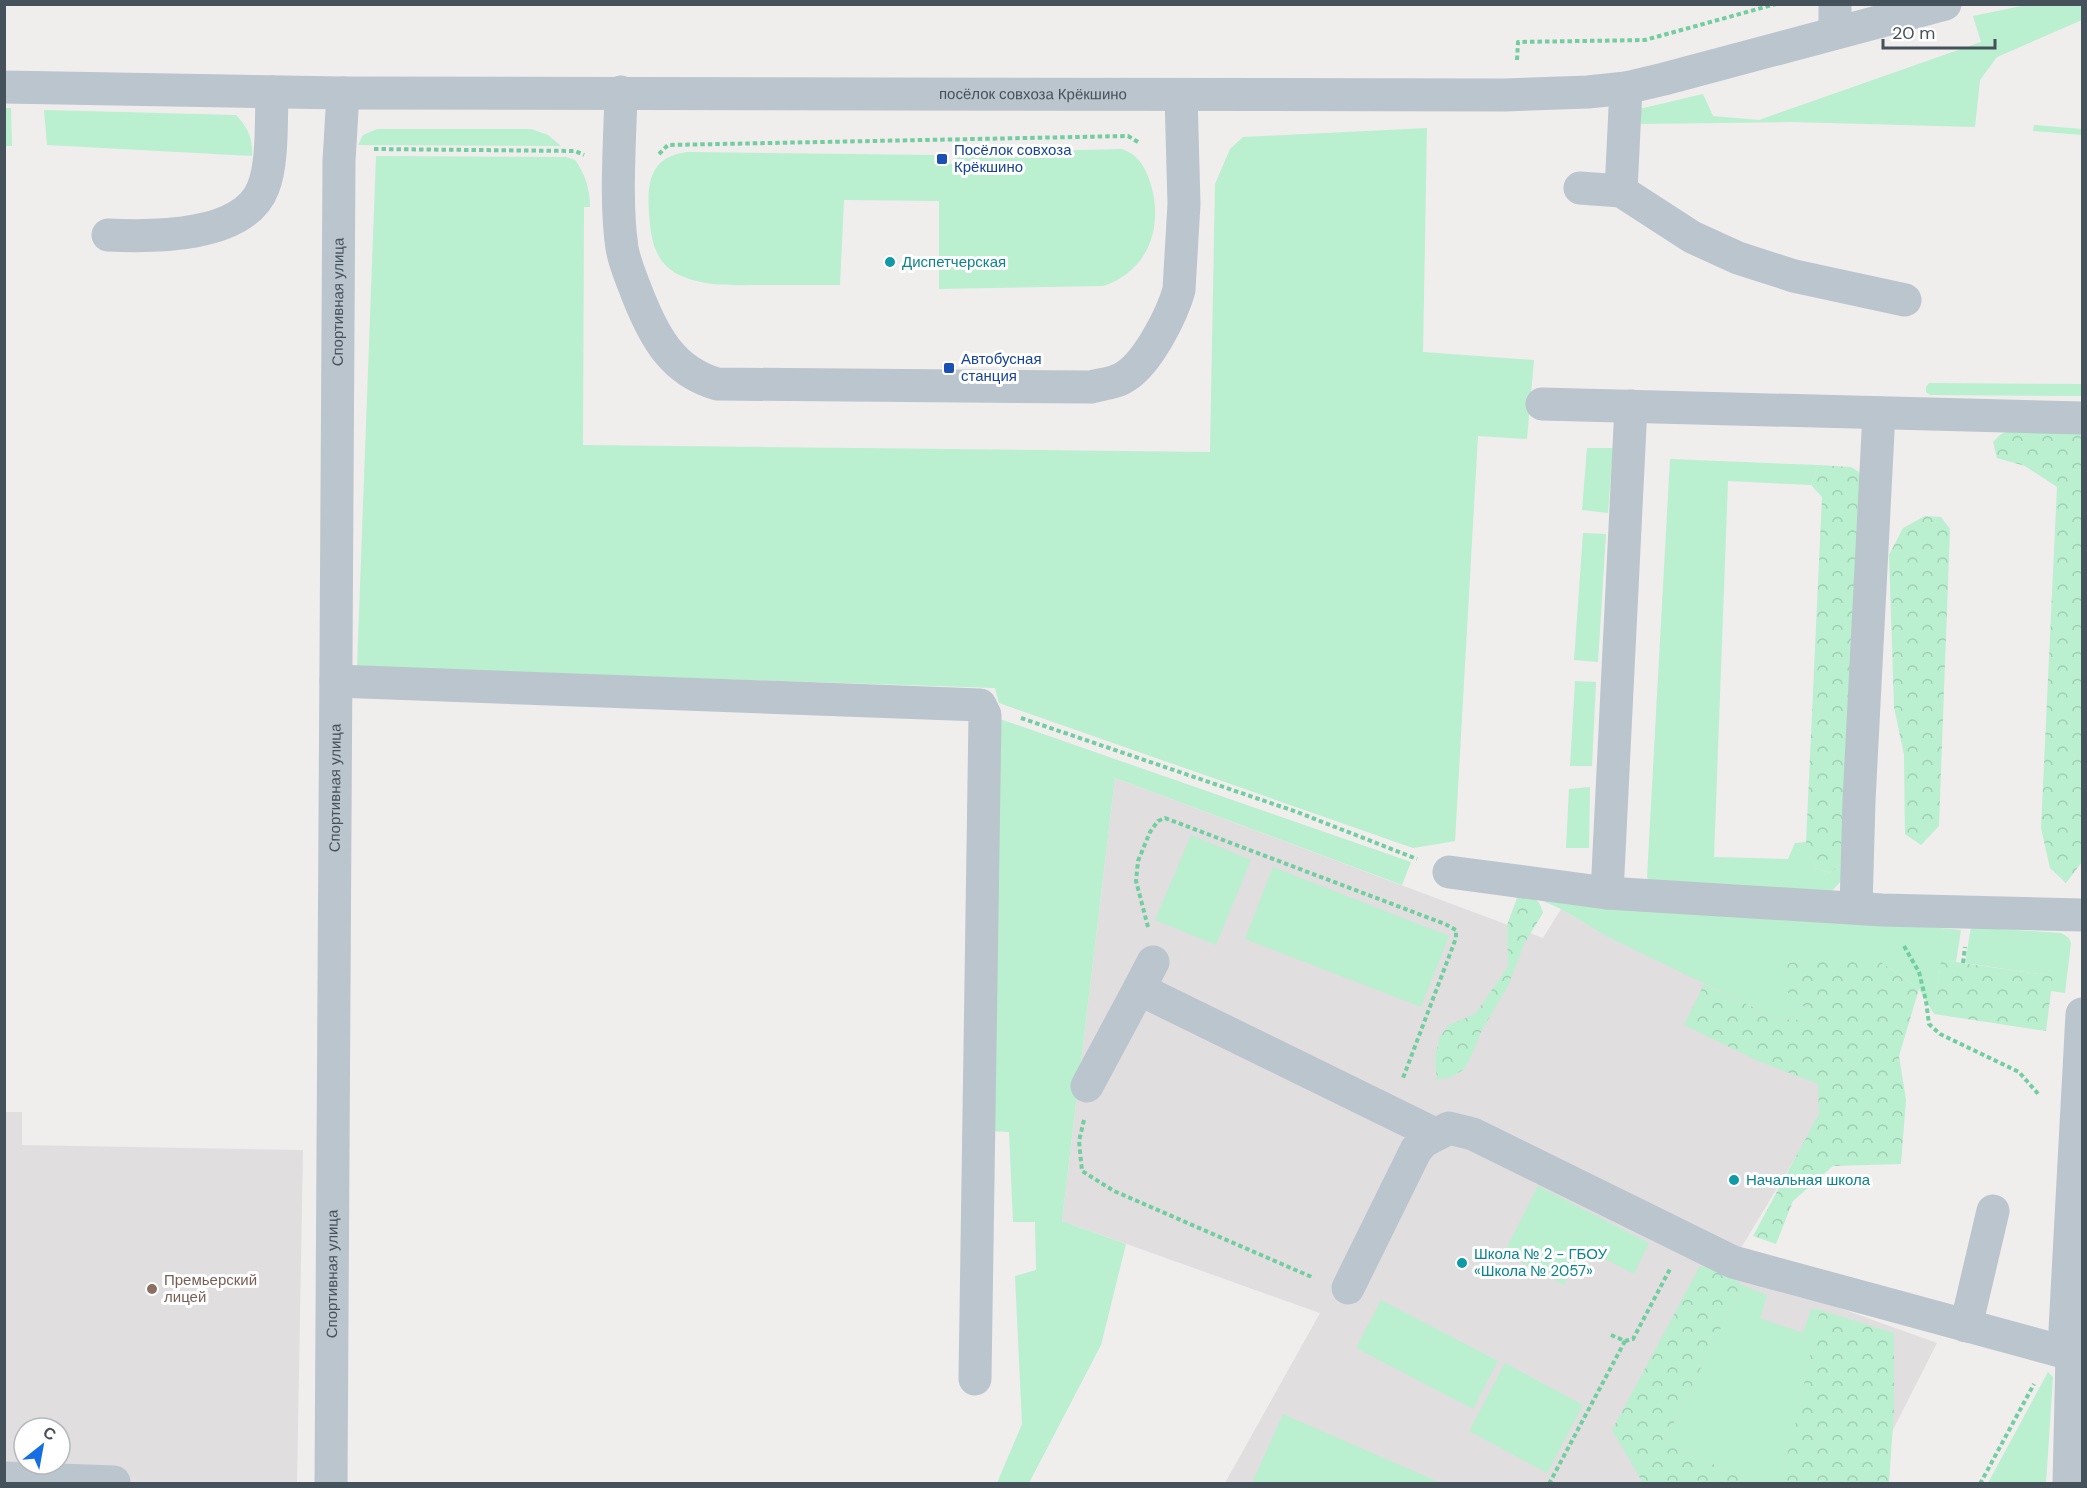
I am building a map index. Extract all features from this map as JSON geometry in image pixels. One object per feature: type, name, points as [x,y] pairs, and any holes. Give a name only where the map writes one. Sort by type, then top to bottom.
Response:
[{"type":"street","name":"посёлок совхоза Крёкшино","points":[[4,87],[343,93],[1504,95],[1588,92],[1626,88],[1835,19],[1945,4]]},
{"type":"street","points":[[1621,190],[1626,88]]},
{"type":"street","points":[[108,236],[143,236],[198,231],[231,220],[256,202],[267,177],[272,92]]},
{"type":"street","points":[[621,92],[622,247],[627,267],[656,338],[683,367],[717,384],[1091,387],[1126,376],[1156,340],[1176,302],[1179,290],[1183,216],[1181,95]]},
{"type":"street","name":"Спортивная улица","points":[[331,1484],[339,161],[343,93]]},
{"type":"street","points":[[1580,188],[1621,190],[1692,237],[1738,258],[1794,276],[1905,300]]},
{"type":"street","points":[[1542,404],[2082,418]]},
{"type":"street","points":[[1607,893],[1632,406]]},
{"type":"street","points":[[1869,909],[1861,753],[1879,412]]},
{"type":"street","points":[[336,681],[980,705],[985,715],[975,1378]]},
{"type":"street","points":[[1449,872],[1607,893],[1869,909],[2082,915]]},
{"type":"street","points":[[1087,1086],[1146,976],[1389,1112],[1435,1134]]},
{"type":"street","points":[[2069,1484],[2069,1353],[2066,1330],[2082,1014]]},
{"type":"street","points":[[1348,1288],[1416,1150],[1424,1141],[1449,1128],[1473,1134],[1733,1262],[2069,1353]]},
{"type":"street","points":[[1966,1326],[1993,1211]]},
{"type":"street","points":[[4,1478],[114,1482]]},
{"type":"path","points":[[1511,60],[1518,60],[1518,42],[1645,40],[1776,4]]},
{"type":"path","points":[[659,154],[668,145],[1128,136],[1138,142]]},
{"type":"path","points":[[365,149],[575,151],[585,155]]},
{"type":"path","points":[[980,705],[1286,808],[1449,872]]},
{"type":"path","points":[[1146,976],[1154,943],[1136,881],[1138,861],[1150,832],[1158,821],[1165,818],[1456,930],[1456,938],[1389,1112]]},
{"type":"path","points":[[1869,909],[1919,972],[1929,1024],[1940,1034],[2019,1072],[2046,1105]]},
{"type":"path","points":[[1087,1086],[1087,1106],[1079,1140],[1082,1171],[1114,1191],[1334,1286],[1348,1288]]},
{"type":"path","points":[[1611,1335],[1625,1341],[1633,1339],[1686,1239]]},
{"type":"path","points":[[1550,1484],[1625,1341]]},
{"type":"path","points":[[1980,1484],[2069,1353]]},
{"type":"shaded area","points":[[1115,778],[1543,938],[1561,909],[1607,936],[1907,983],[1826,1107],[1729,1268],[1937,1343],[1866,1483],[1225,1483],[1320,1313],[1062,1221]]},
{"type":"shaded area","name":"Премьерский лицей","points":[[5,1112],[22,1112],[22,1145],[303,1150],[297,1483],[5,1484]]},
{"type":"green space","points":[[2026,5],[2082,5],[2082,20],[1997,57],[1980,80],[1975,127],[1792,122],[1641,124],[1639,109],[1703,94],[1713,116],[1759,120],[1981,42],[1973,16]]},
{"type":"green space","points":[[5,108],[11,108],[12,146],[5,146]]},
{"type":"green space","points":[[44,110],[236,115],[249,134],[252,156],[47,145]]},
{"type":"green space","points":[[2034,125],[2082,129],[2082,135],[2033,131]]},
{"type":"green space","points":[[1427,128],[1423,352],[1534,360],[1527,439],[1478,436],[1455,841],[1413,848],[999,703],[995,688],[357,667],[376,156],[566,157],[575,160],[586,182],[590,207],[584,207],[583,445],[1210,452],[1215,184],[1230,149],[1243,137]]},
{"type":"green space","points":[[377,129],[531,129],[548,135],[561,146],[358,145],[363,135]]},
{"type":"green space","points":[[1122,149],[1136,157],[1147,174],[1154,196],[1154,228],[1150,243],[1132,269],[1119,279],[1103,286],[939,289],[939,201],[844,200],[840,285],[732,285],[693,280],[674,272],[667,266],[656,251],[651,233],[649,191],[653,173],[665,159],[687,152],[934,155],[934,164],[955,164],[955,153]]},
{"type":"green space","points":[[1929,383],[2082,384],[2082,396],[1930,395],[1926,392]]},
{"type":"green space","points":[[2009,430],[2082,431],[2082,862],[2066,883],[2050,868],[2041,828],[2057,487],[2025,466],[1997,458],[1993,442]]},
{"type":"green space","points":[[1587,448],[1613,448],[1608,513],[1582,510]]},
{"type":"green space","points":[[1670,459],[1818,465],[1811,485],[1728,481],[1714,857],[1788,859],[1795,843],[1806,842],[1815,868],[1830,873],[1848,858],[1841,881],[1832,891],[1649,881],[1647,877]]},
{"type":"green space","points":[[1818,465],[1851,467],[1859,472],[1861,479],[1848,858],[1830,873],[1815,868],[1806,843],[1822,497],[1811,485]]},
{"type":"green space","points":[[1925,516],[1941,517],[1950,529],[1939,826],[1921,845],[1905,834],[1904,755],[1894,707],[1889,555],[1903,528]]},
{"type":"green space","points":[[1583,533],[1606,534],[1598,662],[1574,660]]},
{"type":"green space","points":[[1575,681],[1596,682],[1592,766],[1570,766]]},
{"type":"green space","points":[[997,718],[1411,862],[1402,885],[1115,778],[1062,1221],[1126,1244],[1101,1345],[1029,1483],[997,1483],[1022,1424],[1015,1276],[1036,1270],[1035,1222],[1013,1222],[1009,1132],[989,1131]]},
{"type":"green space","points":[[1590,787],[1589,848],[1566,848],[1569,789]]},
{"type":"green space","points":[[1191,835],[1251,860],[1216,945],[1155,920]]},
{"type":"green space","points":[[1273,867],[1449,936],[1421,1007],[1245,939]]},
{"type":"green space","points":[[1545,891],[1961,930],[1956,962],[1941,961],[1934,1014],[1919,989],[1878,960],[1801,960],[1787,964],[1783,978],[1799,1003],[1821,1021],[1778,1019],[1608,937],[1561,909],[1522,892]]},
{"type":"green space","points":[[1517,898],[1535,899],[1540,903],[1543,913],[1524,944],[1508,986],[1482,1030],[1469,1061],[1463,1070],[1451,1077],[1437,1080],[1435,1057],[1440,1036],[1449,1025],[1475,1014],[1508,967],[1507,925]]},
{"type":"green space","points":[[1971,927],[2061,933],[2069,938],[2071,943],[2065,993],[2051,991],[2052,976],[1965,963]]},
{"type":"green space","points":[[1801,960],[1878,960],[1919,989],[1899,1056],[1906,1100],[1901,1164],[1833,1166],[1793,1201],[1776,1244],[1753,1236],[1819,1114],[1818,1084],[1758,1061],[1684,1025],[1704,984],[1778,1019],[1820,1021],[1783,988],[1787,964]]},
{"type":"green space","points":[[1941,960],[2053,976],[2046,1031],[1934,1014]]},
{"type":"green space","points":[[1538,1186],[1649,1243],[1634,1274],[1584,1248],[1564,1285],[1504,1253]]},
{"type":"green space","points":[[1700,1266],[1720,1270],[1742,1285],[1664,1443],[1757,1483],[1643,1483],[1612,1430]]},
{"type":"green space","points":[[1742,1285],[1767,1295],[1760,1318],[1803,1333],[1811,1309],[1820,1310],[1795,1426],[1779,1483],[1757,1483],[1664,1443]]},
{"type":"green space","points":[[1381,1300],[1498,1361],[1473,1409],[1356,1348]]},
{"type":"green space","points":[[1820,1310],[1894,1333],[1894,1410],[1889,1483],[1779,1483],[1795,1426]]},
{"type":"green space","points":[[1505,1363],[1583,1405],[1547,1473],[1469,1431]]},
{"type":"green space","points":[[2048,1372],[2053,1377],[2046,1483],[1988,1483]]},
{"type":"green space","points":[[1283,1414],[1441,1483],[1252,1483]]},
{"type":"place","name":"Посёлок совхоза Крёкшино","points":[[942,159]]},
{"type":"place","name":"Диспетчерская","points":[[890,262]]},
{"type":"place","name":"Автобусная станция","points":[[949,368]]},
{"type":"place","name":"Начальная школа","points":[[1734,1180]]},
{"type":"place","name":"Школа № 2 - ГБОУ «Школа № 2057»","points":[[1462,1263]]},
{"type":"place","name":"Премьерский лицей","points":[[152,1289]]}]
